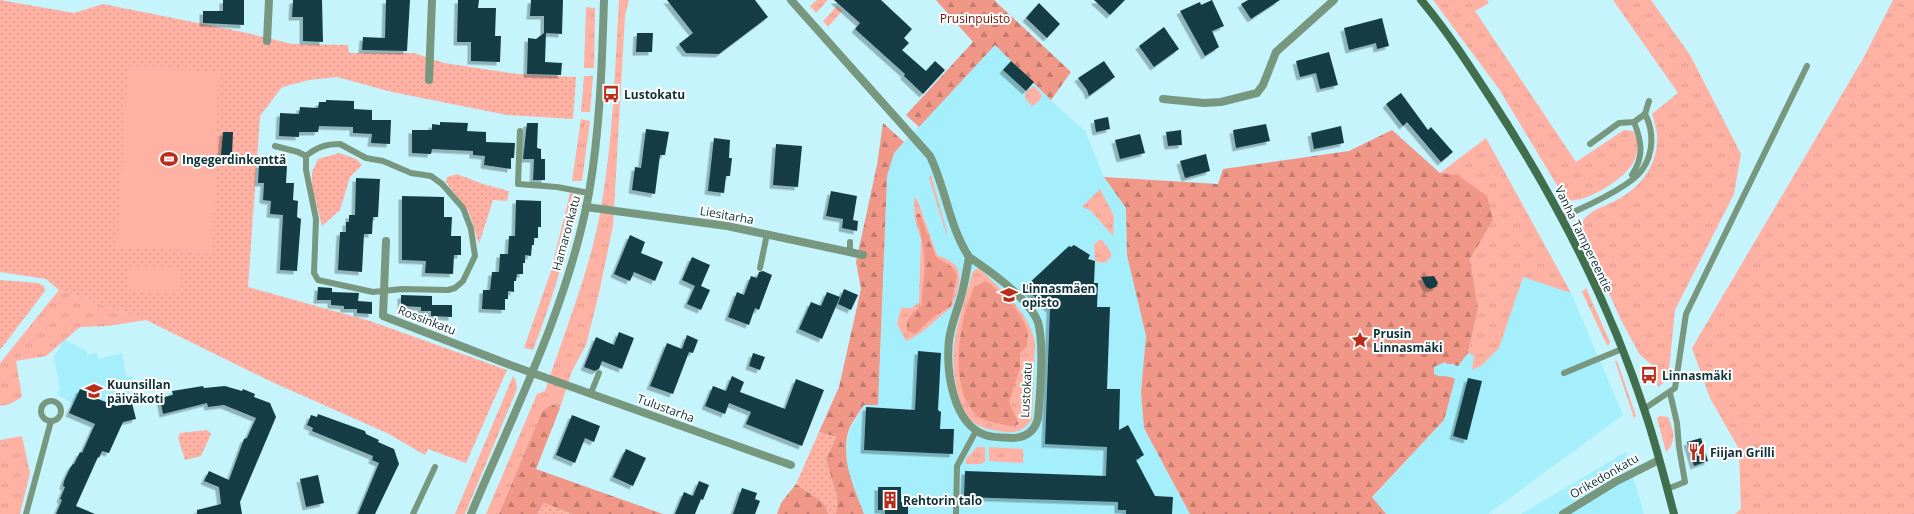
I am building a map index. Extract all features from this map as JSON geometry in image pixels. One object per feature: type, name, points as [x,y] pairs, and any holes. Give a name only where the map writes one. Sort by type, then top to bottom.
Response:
[{"type":"main road","name":"Vanha Tampereentie","points":[[1421,0],[1465,60],[1525,152],[1562,217],[1591,277],[1622,349],[1644,409],[1674,514]]},
{"type":"street","points":[[267,41],[268,0]]},
{"type":"street","points":[[430,80],[432,0]]},
{"type":"street","name":"Hamaronkatu","points":[[471,514],[533,372],[570,270],[589,193],[598,118],[604,0]]},
{"type":"street","name":"Lustokatu","points":[[791,0],[930,156],[943,186],[954,230],[969,257],[1003,282],[1031,311],[1038,323],[1040,337],[1040,384],[1036,426],[1025,437],[1014,438],[985,435],[976,431]]},
{"type":"street","points":[[1164,99],[1204,103],[1221,102],[1257,93],[1263,85],[1276,52],[1334,0]]},
{"type":"street","name":"Liesitarha","points":[[586,206],[727,226],[863,255]]},
{"type":"street","name":"Rossinkatu","points":[[386,241],[383,316],[533,372]]},
{"type":"street","points":[[969,257],[963,291],[949,341],[949,373],[956,403],[965,418],[976,431]]},
{"type":"street","name":"Tulustarha","points":[[533,372],[791,465]]},
{"type":"street","name":"Orikedonkatu","points":[[1563,514],[1615,482],[1659,460]]},
{"type":"lane","points":[[1644,409],[1670,393],[1675,388],[1686,314],[1807,66]]},
{"type":"lane","points":[[1562,217],[1589,205],[1628,182],[1642,170],[1649,157],[1652,142],[1650,122],[1646,114],[1649,101]]},
{"type":"lane","points":[[1590,144],[1619,123],[1634,122],[1646,114]]},
{"type":"lane","points":[[1628,182],[1638,166],[1641,155],[1640,138],[1634,122]]},
{"type":"lane","points":[[520,131],[518,184],[557,187],[589,193]]},
{"type":"lane","points":[[340,144],[358,152],[366,158],[383,161],[411,173],[431,176],[449,190],[463,208],[471,229],[474,256],[464,281],[455,288],[448,290],[402,289],[384,291],[359,290],[318,280],[314,274],[316,219],[306,170],[306,156],[312,151],[325,145],[340,144]]},
{"type":"lane","points":[[275,146],[298,152],[306,156]]},
{"type":"lane","points":[[760,268],[767,234]]},
{"type":"lane","points":[[850,242],[850,252]]},
{"type":"lane","points":[[1564,373],[1622,349]]},
{"type":"lane","points":[[591,393],[599,373]]},
{"type":"lane","points":[[1667,489],[1685,482],[1679,447],[1677,423],[1670,393]]},
{"type":"lane","points":[[26,514],[51,421]]},
{"type":"lane","points":[[956,514],[957,466],[976,431]]},
{"type":"lane","points":[[415,513],[435,468]]},
{"type":"shaded area","name":"Linnasmäen opisto","points":[[995,45],[1060,109],[1085,131],[1104,177],[1126,208],[1127,255],[1146,336],[1141,392],[1144,428],[1190,514],[864,514],[848,472],[846,449],[849,431],[864,405],[878,404],[887,176],[894,153]]},
{"type":"shaded area","points":[[1470,259],[1571,293],[1623,415],[1488,514],[1386,514],[1372,498],[1444,420],[1451,377],[1438,376],[1434,374],[1434,367],[1445,362],[1454,364],[1460,361],[1468,353],[1478,308]]},
{"type":"shaded area","name":"Kuunsillan päiväkoti","points":[[64,340],[87,351],[87,355],[97,353],[98,359],[122,353],[126,377],[132,376],[134,384],[128,386],[136,419],[110,425],[109,429],[118,433],[116,438],[102,433],[104,428],[69,413],[73,404],[57,394],[60,389],[54,357]]},
{"type":"shaded area","points":[[1626,452],[1644,514],[1521,514]]},
{"type":"green space","points":[[0,0],[74,13],[103,4],[243,32],[292,44],[348,45],[349,53],[414,53],[444,63],[517,74],[576,77],[573,119],[507,115],[392,92],[337,77],[309,80],[282,87],[260,116],[248,287],[370,321],[507,370],[466,463],[428,449],[425,455],[387,433],[272,382],[146,320],[59,290],[46,279],[0,272]]},
{"type":"green space","points":[[619,0],[629,0],[625,16],[613,226],[586,345],[572,371],[560,408],[552,404],[542,411],[499,514],[486,514],[537,394],[545,391],[584,278],[590,255],[601,208],[608,157],[613,104]]},
{"type":"green space","points":[[817,0],[828,0],[816,13],[810,6]]},
{"type":"green space","name":"Prusinpuisto","points":[[936,0],[994,0],[1071,72],[1051,100],[995,45],[919,127],[906,115],[973,42]]},
{"type":"green space","points":[[1433,0],[1487,0],[1489,3],[1475,11],[1576,162],[1624,130],[1633,131],[1637,142],[1637,153],[1634,161],[1625,173],[1609,186],[1591,196],[1574,200],[1564,197],[1499,89]]},
{"type":"green space","points":[[1613,0],[1651,0],[1690,55],[1741,154],[1734,194],[1675,310],[1668,379],[1658,387],[1652,365],[1640,355],[1622,322],[1580,229],[1582,223],[1588,215],[1597,209],[1623,197],[1646,175],[1655,156],[1657,145],[1657,134],[1652,114],[1678,93]]},
{"type":"green space","points":[[1893,0],[1914,0],[1914,514],[1735,514],[1741,509],[1739,449],[1710,398],[1692,348],[1864,57]]},
{"type":"green space","points":[[837,6],[842,11],[828,27],[823,21]]},
{"type":"green space","points":[[586,7],[595,8],[594,68],[584,68]]},
{"type":"green space","name":"Ingegerdinkenttä","points":[[128,67],[219,72],[213,252],[117,247]]},
{"type":"green space","points":[[584,76],[593,76],[590,112],[581,112]]},
{"type":"green space","points":[[1034,86],[1042,95],[1039,101],[1032,106],[1025,98],[1026,91]]},
{"type":"green space","points":[[581,119],[590,121],[582,181],[572,181]]},
{"type":"green space","points":[[883,123],[904,142],[894,153],[887,176],[878,405],[864,405],[849,429],[846,443],[847,464],[864,514],[836,514],[837,497],[826,460],[836,437],[819,432],[839,387],[861,289],[856,262],[877,165]]},
{"type":"green space","points":[[1392,130],[1440,173],[1457,175],[1487,196],[1493,220],[1470,259],[1478,308],[1468,353],[1458,366],[1454,364],[1447,364],[1445,362],[1434,367],[1434,374],[1455,379],[1444,420],[1372,497],[1386,514],[1190,514],[1144,428],[1141,392],[1146,336],[1127,255],[1126,208],[1104,177],[1218,184],[1223,169],[1349,151]]},
{"type":"green space","points":[[1486,138],[1571,293],[1523,277],[1499,348],[1481,366],[1472,370],[1474,356],[1468,353],[1478,308],[1470,259],[1493,220],[1440,173]]},
{"type":"green space","points":[[339,153],[356,159],[362,165],[350,177],[340,210],[322,226],[312,188],[312,172],[318,159]]},
{"type":"green space","points":[[457,174],[483,184],[509,191],[507,201],[493,200],[479,244],[469,213],[446,182],[447,177]]},
{"type":"green space","points":[[931,175],[947,232],[947,236],[929,178]]},
{"type":"green space","points":[[1100,189],[1114,216],[1113,236],[1090,210],[1082,207]]},
{"type":"green space","points":[[570,193],[580,195],[559,273],[533,350],[524,348],[551,271]]},
{"type":"green space","points":[[914,198],[917,199],[937,255],[948,260],[957,268],[959,273],[959,285],[952,307],[919,334],[906,341],[897,324],[901,308],[912,308],[919,302],[921,240],[915,220]]},
{"type":"green space","points":[[917,214],[920,214],[936,257],[952,267],[957,276],[951,306],[932,318],[915,334],[907,331],[907,323],[910,316],[922,305],[924,253],[922,238],[916,216]]},
{"type":"green space","points":[[1099,240],[1102,240],[1111,252],[1111,257],[1105,263],[1095,261],[1094,245]]},
{"type":"green space","points":[[130,266],[180,270],[178,293],[128,290]]},
{"type":"green space","points":[[979,268],[1013,301],[1027,320],[1035,343],[1032,419],[1025,427],[1014,432],[991,430],[978,425],[970,419],[959,399],[956,386],[954,373],[955,338],[973,271]]},
{"type":"green space","points":[[0,280],[38,283],[44,286],[45,291],[0,350]]},
{"type":"green space","points":[[986,281],[1015,309],[1027,330],[1027,346],[1020,353],[1020,368],[1009,402],[1019,424],[1016,425],[1003,425],[977,416],[969,406],[961,383],[959,370],[959,345],[966,309],[974,287]]},
{"type":"green space","points":[[1586,288],[1610,342],[1609,345],[1607,345],[1582,292]]},
{"type":"green space","points":[[59,290],[146,320],[108,326],[80,327],[46,356],[16,361],[22,397],[10,404],[0,406],[0,363]]},
{"type":"green space","points":[[1615,361],[1617,361],[1636,416],[1634,418]]},
{"type":"green space","points":[[513,376],[516,381],[517,389],[465,514],[455,514]]},
{"type":"green space","points":[[552,404],[560,408],[536,469],[663,514],[572,514],[544,503],[537,514],[499,514],[542,411]]},
{"type":"green space","points":[[1660,416],[1668,417],[1673,431],[1672,444],[1666,452],[1657,418]]},
{"type":"green space","points":[[207,430],[211,434],[201,456],[185,460],[178,438],[180,433]]},
{"type":"green space","points":[[819,432],[836,437],[826,460],[837,497],[836,514],[829,514],[823,502],[796,484]]},
{"type":"green space","points":[[22,436],[30,473],[20,514],[0,514],[0,440]]},
{"type":"green space","points":[[977,447],[985,447],[985,462],[980,464],[966,464],[966,459]]},
{"type":"green space","points":[[989,447],[1023,449],[1023,463],[989,461]]},
{"type":"green space","points":[[796,484],[823,502],[829,514],[777,514],[781,503]]},
{"type":"green space","points":[[544,503],[572,514],[537,514]]},
{"type":"building","points":[[223,0],[244,0],[244,25],[203,23],[203,11],[223,11]]},
{"type":"building","points":[[293,0],[322,0],[323,42],[303,41],[303,17],[292,17]]},
{"type":"building","points":[[386,0],[410,0],[407,51],[362,50],[363,37],[385,38]]},
{"type":"building","points":[[458,0],[479,0],[478,8],[496,8],[495,36],[501,36],[500,62],[471,61],[471,42],[457,42]]},
{"type":"building","points":[[531,0],[563,0],[562,34],[546,33],[545,62],[562,63],[561,75],[527,74],[528,38],[536,39],[544,33],[544,16],[530,16]]},
{"type":"building","points":[[667,0],[755,0],[768,17],[719,54],[686,53],[679,44],[693,33]]},
{"type":"building","points":[[834,0],[881,0],[912,29],[904,38],[909,43],[902,50],[926,71],[935,61],[945,70],[923,94],[904,76],[905,74],[855,29],[860,23]]},
{"type":"building","points":[[1094,0],[1125,0],[1110,15]]},
{"type":"building","points":[[1212,0],[1224,26],[1212,31],[1219,47],[1205,56],[1180,11],[1200,2],[1201,5]]},
{"type":"building","points":[[1248,0],[1280,0],[1251,19],[1241,4]]},
{"type":"building","points":[[1039,3],[1060,24],[1047,38],[1026,18]]},
{"type":"building","points":[[1382,18],[1389,46],[1377,49],[1376,43],[1349,50],[1344,28]]},
{"type":"building","points":[[1164,27],[1179,49],[1154,67],[1139,46]]},
{"type":"building","points":[[637,33],[653,33],[652,52],[636,52]]},
{"type":"building","points":[[1329,52],[1338,85],[1320,89],[1316,73],[1300,77],[1296,61]]},
{"type":"building","points":[[1011,61],[1034,82],[1026,91],[1003,70]]},
{"type":"building","points":[[1104,61],[1115,77],[1089,96],[1087,90],[1078,78]]},
{"type":"building","points":[[1401,93],[1428,130],[1431,127],[1453,152],[1441,162],[1407,122],[1403,126],[1386,104]]},
{"type":"building","points":[[326,100],[354,101],[354,109],[372,110],[372,120],[391,120],[390,144],[371,143],[372,134],[353,133],[353,127],[319,126],[318,132],[299,132],[299,137],[279,136],[280,113],[299,114],[300,107],[318,108],[319,102],[326,102]]},
{"type":"building","points":[[1108,117],[1110,129],[1096,132],[1094,120]]},
{"type":"building","points":[[440,122],[468,123],[467,131],[486,132],[486,142],[515,143],[514,158],[511,158],[511,169],[484,165],[485,156],[473,155],[473,151],[432,149],[431,154],[412,153],[412,130],[432,130],[432,124],[440,125]]},
{"type":"building","points":[[527,123],[538,123],[537,148],[541,149],[541,159],[545,159],[545,180],[533,180],[534,159],[523,159]]},
{"type":"building","points":[[1266,124],[1270,141],[1236,148],[1233,130]]},
{"type":"building","points":[[1341,126],[1344,143],[1314,149],[1311,133]]},
{"type":"building","points":[[646,129],[669,132],[665,155],[660,155],[655,194],[632,190],[635,167],[641,168]]},
{"type":"building","points":[[1181,130],[1182,145],[1168,146],[1166,132]]},
{"type":"building","points":[[223,132],[233,132],[232,155],[221,155]]},
{"type":"building","points":[[1140,134],[1145,153],[1120,159],[1115,140]]},
{"type":"building","points":[[714,138],[730,140],[729,158],[732,158],[730,176],[726,176],[724,193],[708,191]]},
{"type":"building","points":[[776,144],[802,146],[798,187],[773,185]]},
{"type":"building","points":[[1206,154],[1210,171],[1185,178],[1180,161]]},
{"type":"building","points":[[259,164],[287,166],[286,183],[294,183],[293,200],[298,201],[297,217],[301,219],[297,271],[280,270],[283,215],[270,214],[271,201],[263,200],[264,183],[258,183]]},
{"type":"building","points":[[356,178],[380,179],[378,217],[373,217],[372,234],[364,234],[362,272],[338,270],[340,232],[346,232],[346,222],[349,222],[349,215],[355,215]]},
{"type":"building","points":[[831,191],[857,196],[853,220],[858,221],[857,231],[842,228],[843,219],[826,216]]},
{"type":"building","points":[[402,196],[444,197],[444,217],[452,217],[451,236],[461,236],[461,255],[454,255],[453,274],[425,273],[426,261],[402,260]]},
{"type":"building","points":[[516,200],[541,201],[541,227],[538,227],[538,238],[534,238],[531,256],[525,255],[523,274],[517,274],[516,281],[514,281],[514,292],[508,291],[508,299],[505,299],[505,310],[482,309],[483,290],[490,290],[492,272],[499,272],[500,254],[508,254],[509,236],[515,236]]},
{"type":"building","points":[[630,235],[645,242],[641,253],[663,262],[655,281],[634,272],[630,281],[614,274]]},
{"type":"building","points":[[1074,245],[1090,255],[1088,259],[1095,261],[1094,283],[1098,283],[1097,307],[1110,307],[1107,389],[1120,389],[1119,430],[1128,425],[1144,455],[1136,460],[1155,496],[1173,497],[1172,514],[1126,514],[1126,510],[1118,510],[1118,502],[964,497],[965,471],[1106,476],[1107,447],[1045,444],[1050,309],[1024,288],[1069,246],[1071,247]]},
{"type":"building","points":[[692,257],[710,265],[701,286],[710,290],[701,310],[687,304],[695,286],[682,280]]},
{"type":"building","points":[[763,271],[772,275],[759,310],[755,308],[749,325],[728,317],[737,292],[744,295],[751,276],[757,278],[759,272]]},
{"type":"building","points":[[1434,276],[1438,283],[1436,287],[1430,289],[1426,287],[1421,277]]},
{"type":"building","points":[[318,287],[332,288],[332,292],[359,293],[358,301],[372,302],[372,314],[357,313],[357,309],[344,309],[344,306],[331,305],[331,300],[317,300]]},
{"type":"building","points":[[844,289],[858,295],[851,310],[838,304]]},
{"type":"building","points":[[827,292],[840,297],[822,339],[799,329],[811,302],[821,306]]},
{"type":"building","points":[[401,295],[432,296],[432,305],[452,305],[452,317],[431,316],[431,311],[421,311],[421,307],[401,306]]},
{"type":"building","points":[[619,332],[634,338],[622,369],[602,361],[599,369],[595,371],[584,367],[596,337],[614,345]]},
{"type":"building","points":[[687,335],[698,340],[693,353],[689,352],[673,394],[650,386],[667,343],[682,349]]},
{"type":"building","points":[[918,351],[941,353],[938,410],[941,412],[940,429],[954,429],[953,454],[864,450],[866,407],[915,410]]},
{"type":"building","points":[[753,353],[765,357],[760,370],[749,366]]},
{"type":"building","points":[[732,376],[744,382],[740,392],[785,409],[796,379],[824,390],[802,446],[746,424],[751,412],[729,403],[725,414],[705,406],[713,386],[726,391]]},
{"type":"building","points":[[1468,378],[1482,381],[1467,440],[1453,436]]},
{"type":"building","points":[[203,386],[204,388],[225,386],[242,391],[243,389],[255,394],[254,397],[270,403],[276,417],[240,502],[242,514],[197,514],[197,510],[221,504],[219,487],[204,481],[209,471],[229,480],[244,439],[247,438],[256,418],[224,405],[208,407],[207,403],[163,414],[160,398],[173,395],[172,391]]},
{"type":"building","points":[[80,389],[93,394],[93,397],[116,406],[132,403],[136,419],[123,422],[109,453],[102,451],[76,506],[95,514],[56,514],[62,500],[60,499],[65,487],[63,486],[64,481],[80,452],[82,453],[95,424],[69,413]]},
{"type":"building","points":[[318,414],[365,431],[366,434],[379,440],[378,442],[394,449],[399,464],[375,514],[358,514],[379,463],[372,460],[373,456],[312,431],[313,428],[307,425],[311,415],[317,417]]},
{"type":"building","points":[[572,415],[600,426],[594,442],[585,438],[575,463],[556,455]]},
{"type":"building","name":"Fiijan Grilli","points":[[1701,438],[1708,461],[1694,466],[1687,442]]},
{"type":"building","points":[[626,449],[646,458],[633,486],[613,477]]},
{"type":"building","points":[[318,475],[324,503],[306,507],[300,479]]},
{"type":"building","points":[[699,481],[709,485],[695,514],[675,514],[684,492],[693,496]]},
{"type":"building","name":"Rehtorin talo","points":[[878,487],[901,487],[901,502],[908,503],[908,514],[885,514],[885,510],[878,510]]},
{"type":"building","points":[[742,488],[757,493],[755,499],[760,501],[755,514],[733,514]]},
{"type":"place","name":"Lustokatu","points":[[611,94]]},
{"type":"place","name":"Ingegerdinkenttä","points":[[169,159]]},
{"type":"place","name":"Linnasmäen opisto","points":[[1009,295]]},
{"type":"place","name":"Prusin Linnasmäki","points":[[1360,340]]},
{"type":"place","name":"Linnasmäki","points":[[1649,375]]},
{"type":"place","name":"Kuunsillan päiväkoti","points":[[94,391]]},
{"type":"place","name":"Fiijan Grilli","points":[[1697,452]]},
{"type":"place","name":"Rehtorin talo","points":[[890,500]]}]
